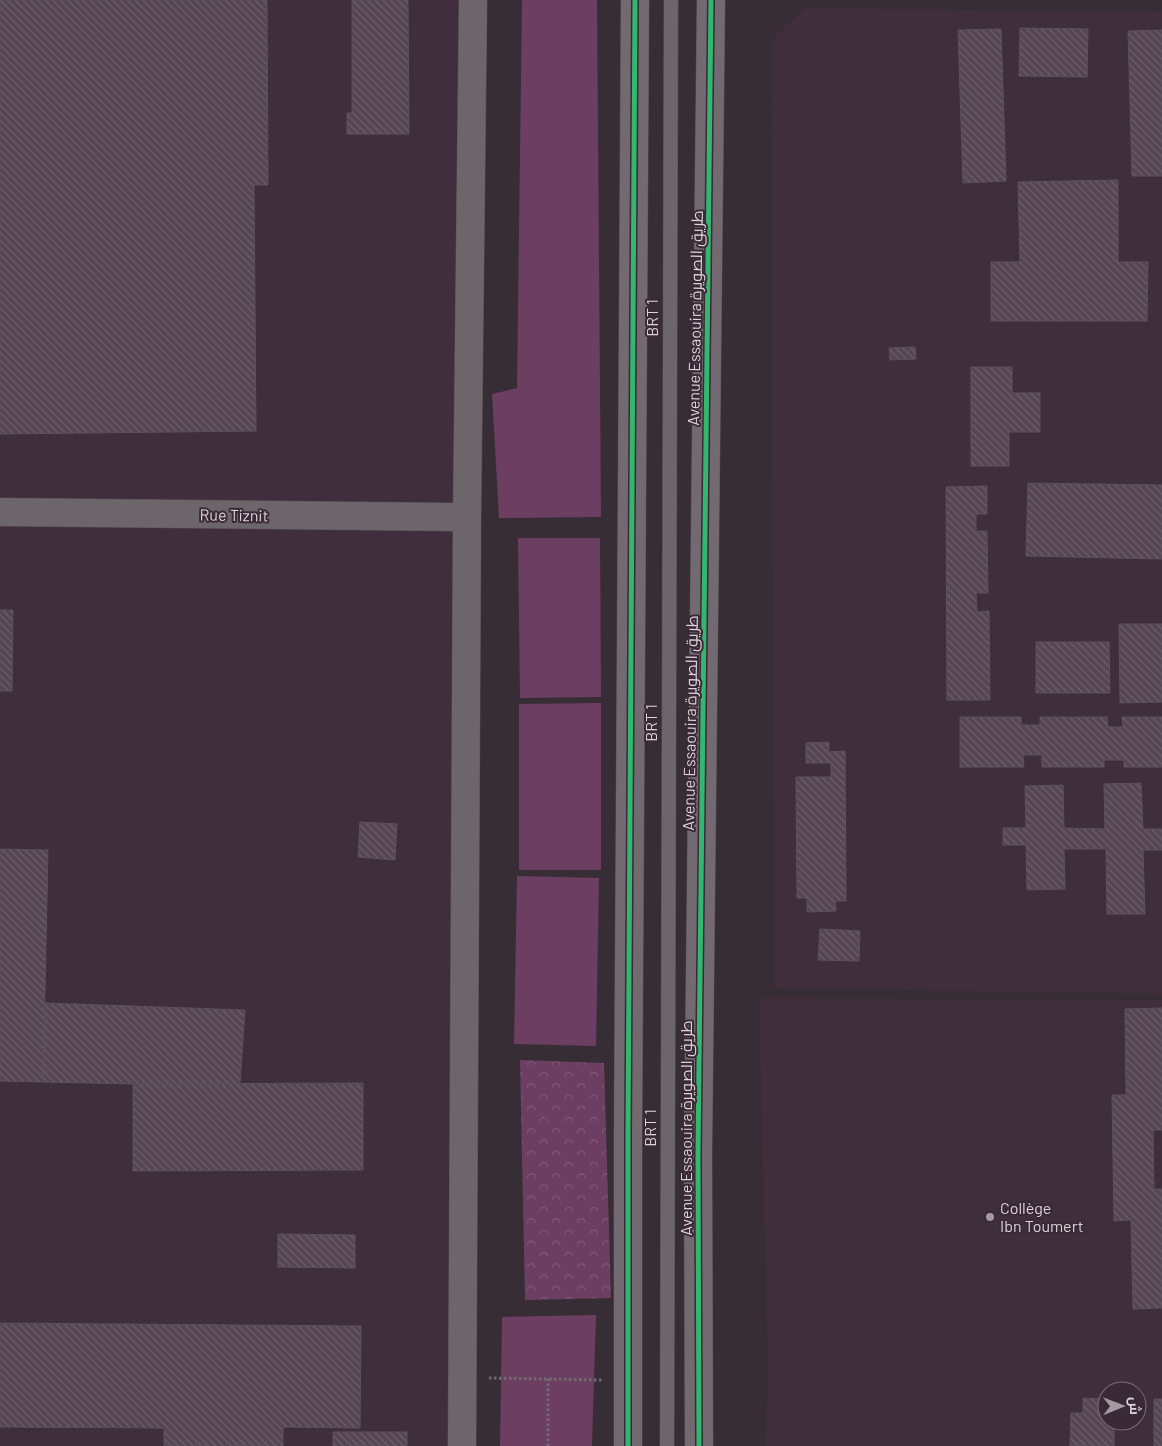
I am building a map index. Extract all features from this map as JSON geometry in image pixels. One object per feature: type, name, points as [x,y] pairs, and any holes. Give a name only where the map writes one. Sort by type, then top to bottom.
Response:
[{"type":"main road","points":[[628,1446],[628,1135],[635,0]]},
{"type":"main road","name":"Avenue Essaouira طريق الصويرة","points":[[699,1446],[698,1154],[711,0]]},
{"type":"street","points":[[462,1446],[467,516],[473,0]]},
{"type":"street","name":"Rue Tiznit","points":[[0,512],[450,518],[467,516]]},
{"type":"lane","name":"BRT 1","points":[[667,1446],[670,0]]},
{"type":"path","points":[[462,1378],[628,1381]]},
{"type":"path","points":[[548,1379],[548,1446]]},
{"type":"shaded area","points":[[0,0],[464,0],[454,1446],[0,1446]]},
{"type":"shaded area","points":[[805,8],[1162,12],[1162,994],[774,988],[771,41]]},
{"type":"shaded area","points":[[759,998],[1162,1000],[1162,1446],[765,1446],[768,1374]]},
{"type":"green space","points":[[522,0],[597,0],[601,517],[499,518],[492,394],[517,388]]},
{"type":"green space","points":[[518,538],[600,538],[601,697],[520,698]]},
{"type":"green space","points":[[601,703],[601,870],[519,870],[519,704]]},
{"type":"green space","points":[[517,876],[599,878],[596,1046],[514,1044]]},
{"type":"green space","points":[[520,1060],[604,1063],[611,1298],[525,1300]]},
{"type":"green space","points":[[596,1315],[592,1446],[500,1446],[502,1317]]},
{"type":"building","points":[[0,0],[267,0],[268,185],[254,185],[256,431],[0,434]]},
{"type":"building","points":[[352,0],[408,0],[409,134],[347,134],[347,113],[352,113]]},
{"type":"building","points":[[1020,28],[1088,29],[1087,77],[1019,76]]},
{"type":"building","points":[[1001,29],[1006,181],[963,183],[958,30]]},
{"type":"building","points":[[1162,30],[1162,176],[1132,176],[1128,31]]},
{"type":"building","points":[[1118,180],[1118,262],[1148,262],[1147,321],[991,321],[991,262],[1020,262],[1018,182]]},
{"type":"building","points":[[915,347],[916,359],[890,360],[889,348]]},
{"type":"building","points":[[971,367],[1012,367],[1012,393],[1040,393],[1040,432],[1009,432],[1009,466],[971,466]]},
{"type":"building","points":[[1028,483],[1162,485],[1162,559],[1026,556]]},
{"type":"building","points":[[987,486],[987,514],[976,514],[976,531],[987,531],[988,593],[976,593],[977,612],[989,611],[990,700],[947,700],[946,487]]},
{"type":"building","points":[[0,610],[13,610],[12,691],[0,691]]},
{"type":"building","points":[[1119,624],[1162,624],[1162,702],[1120,703]]},
{"type":"building","points":[[1036,642],[1109,642],[1110,693],[1036,693]]},
{"type":"building","points":[[960,717],[1021,717],[1021,725],[1040,725],[1040,717],[1107,717],[1108,727],[1123,727],[1122,717],[1162,717],[1162,767],[1124,767],[1124,760],[1104,760],[1104,767],[1042,767],[1042,755],[1023,755],[1024,767],[960,767]]},
{"type":"building","points":[[829,742],[829,752],[845,751],[846,901],[835,901],[836,911],[807,912],[807,898],[797,898],[796,777],[831,777],[831,763],[806,763],[806,743]]},
{"type":"building","points":[[1141,783],[1143,829],[1162,829],[1162,850],[1143,850],[1145,914],[1107,914],[1106,849],[1064,849],[1065,889],[1027,890],[1026,845],[1003,845],[1003,828],[1026,828],[1025,786],[1063,785],[1064,828],[1105,829],[1104,784]]},
{"type":"building","points":[[360,822],[397,824],[395,860],[358,857]]},
{"type":"building","points":[[0,849],[48,850],[43,1082],[0,1081]]},
{"type":"building","points":[[820,929],[860,931],[859,961],[818,960]]},
{"type":"building","points":[[45,1003],[245,1010],[240,1084],[43,1082]]},
{"type":"building","points":[[1162,1008],[1162,1130],[1153,1130],[1154,1189],[1162,1189],[1162,1308],[1133,1309],[1131,1220],[1114,1221],[1112,1095],[1126,1095],[1125,1009]]},
{"type":"building","points":[[363,1083],[363,1170],[133,1171],[133,1084]]},
{"type":"building","points":[[278,1234],[355,1235],[355,1268],[278,1267]]},
{"type":"building","points":[[0,1323],[361,1326],[360,1428],[283,1427],[283,1446],[164,1446],[164,1428],[0,1427]]},
{"type":"building","points":[[1083,1398],[1097,1399],[1097,1431],[1114,1431],[1114,1446],[1070,1446],[1071,1413],[1083,1413]]},
{"type":"building","points":[[1154,1399],[1162,1399],[1162,1446],[1154,1446]]},
{"type":"building","points":[[333,1432],[407,1432],[407,1446],[333,1446]]},
{"type":"cycle path","points":[[628,1446],[628,1135],[635,0]]},
{"type":"cycle path","points":[[699,1446],[698,1154],[711,0]]},
{"type":"place","name":"Collège Ibn Toumert","points":[[990,1217]]}]
